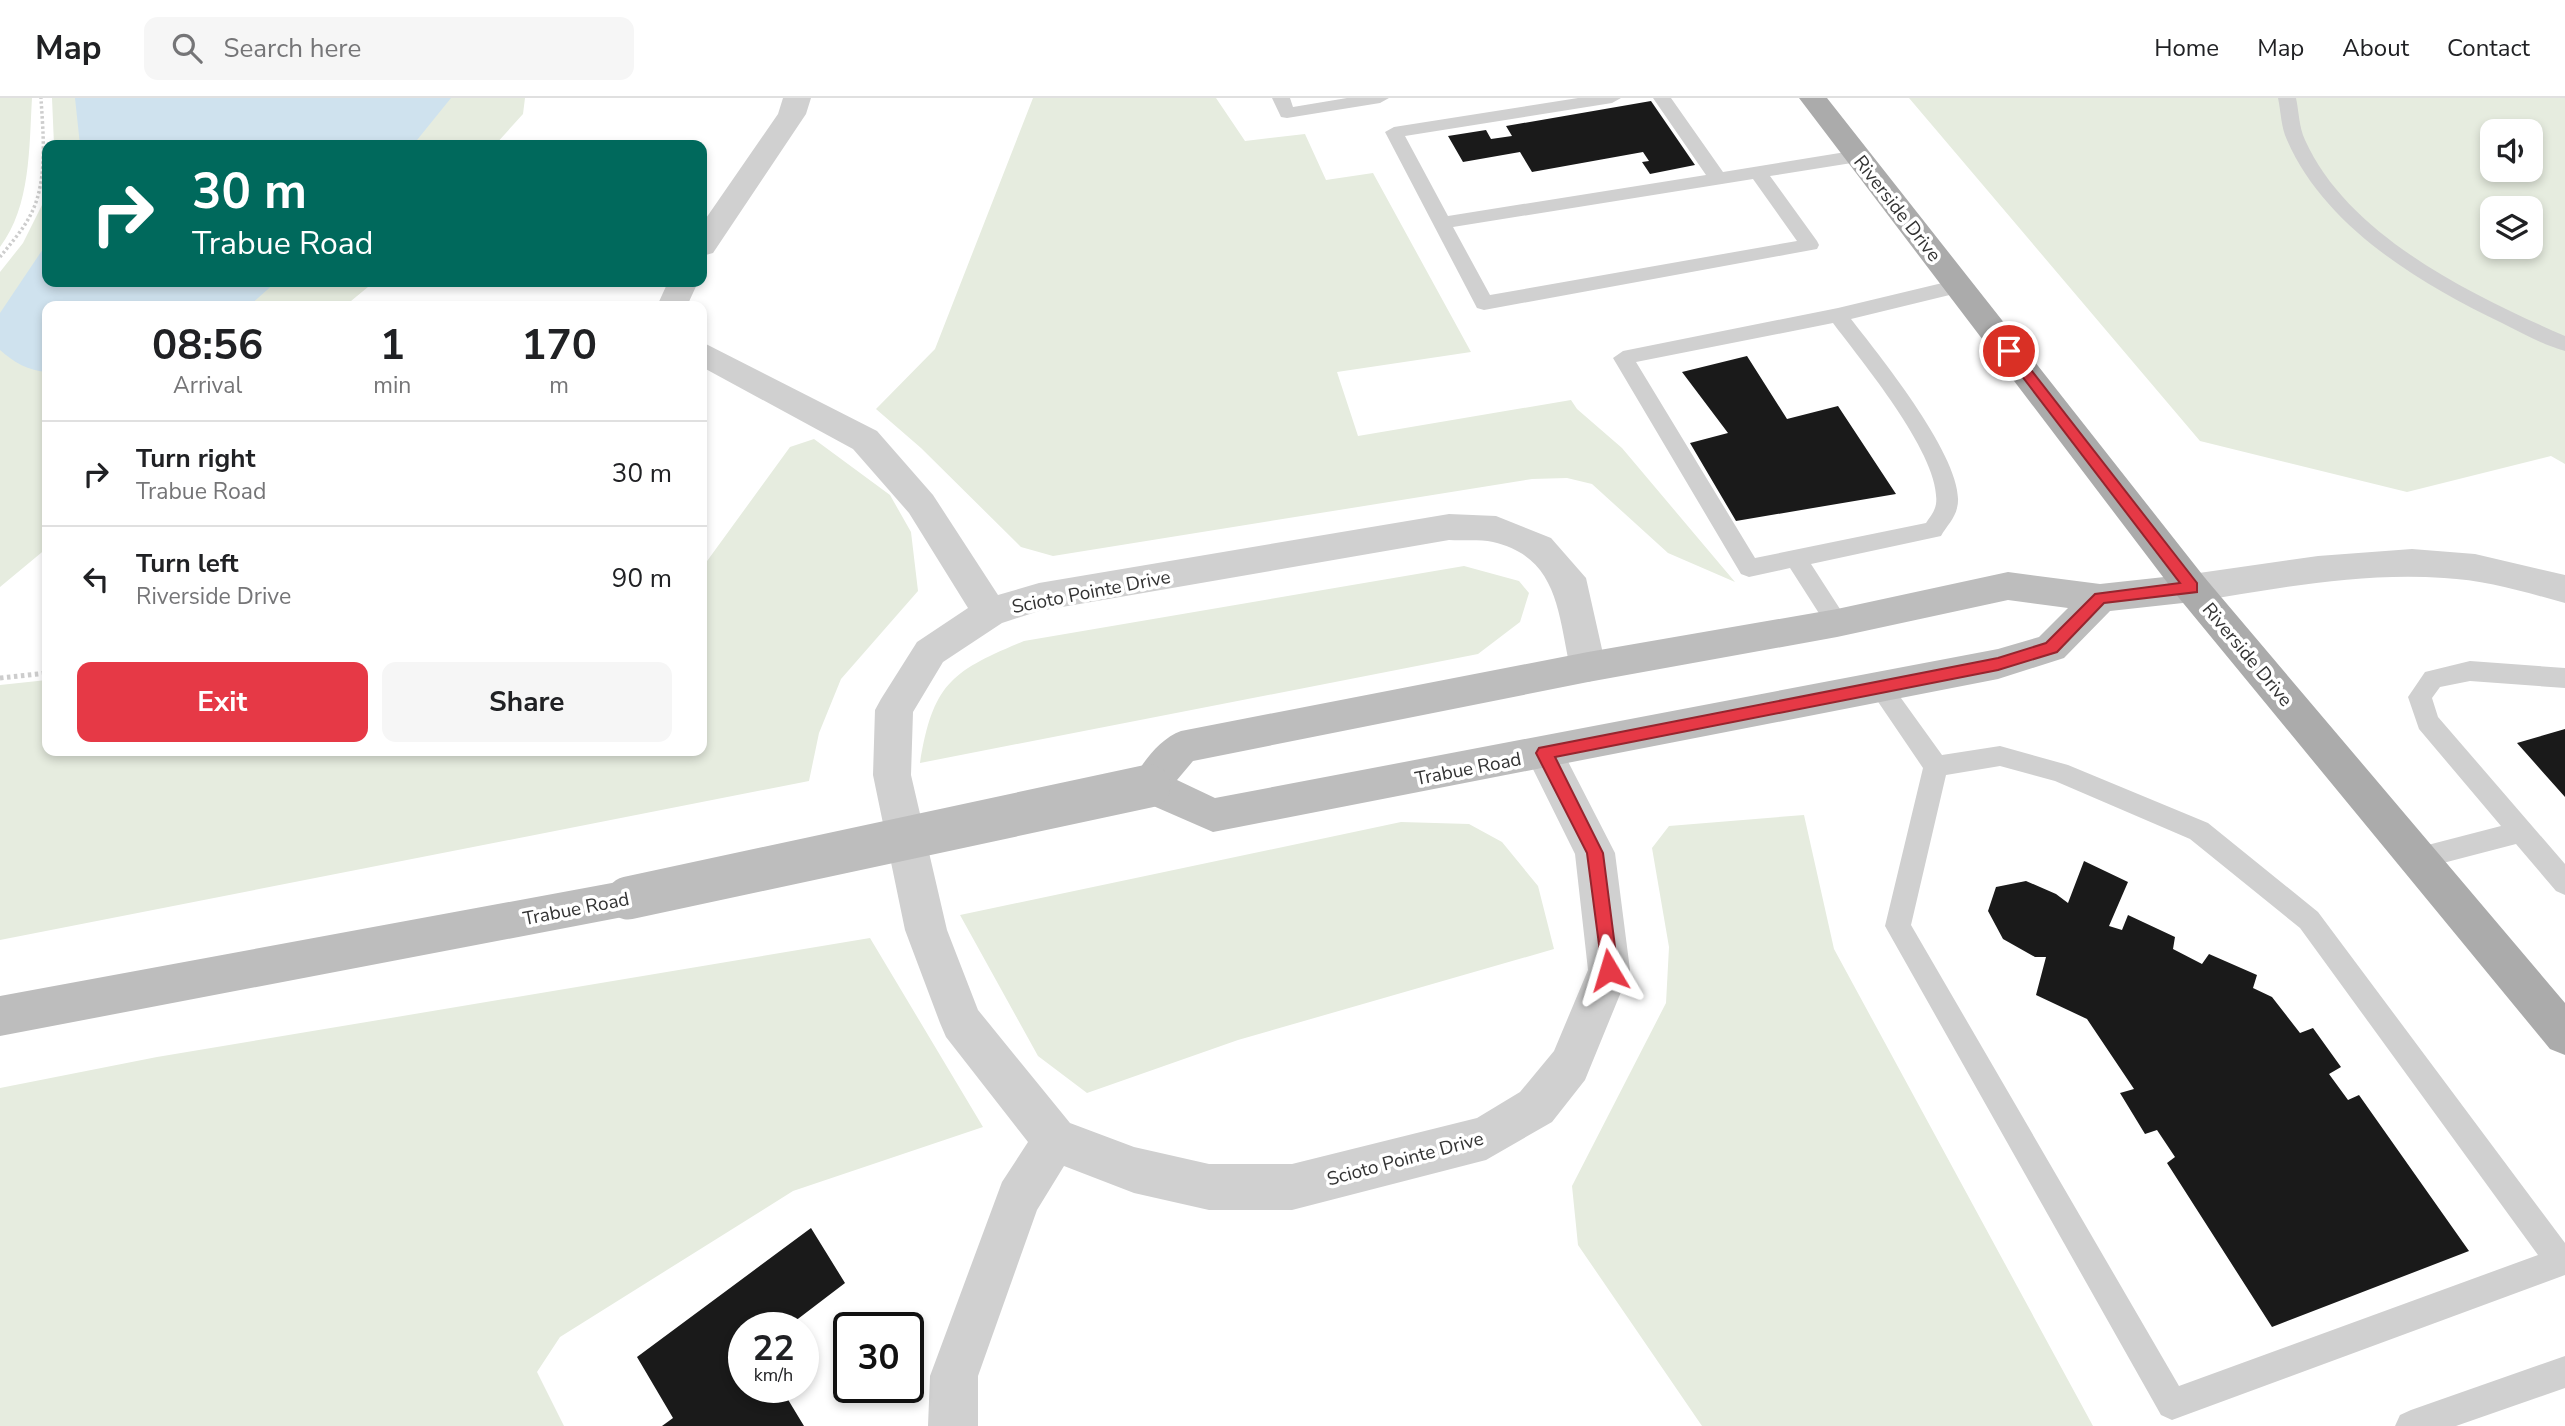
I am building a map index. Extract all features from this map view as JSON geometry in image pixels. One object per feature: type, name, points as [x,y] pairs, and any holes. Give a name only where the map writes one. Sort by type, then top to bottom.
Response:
[{"type":"main road","name":"Riverside Drive","points":[[1813,98],[2192,587],[2562,1028]]},
{"type":"main road","points":[[1149,786],[1181,747],[1588,667],[1836,623],[2008,586],[2100,598],[2192,587]]},
{"type":"main road","name":"Trabue Road","points":[[0,1016],[176,986],[628,898],[1149,786],[1213,815],[1998,664],[2051,648],[2100,598]]},
{"type":"street","points":[[707,239],[792,114],[797,98]]},
{"type":"street","points":[[707,356],[865,440],[921,503],[990,612]]},
{"type":"street","name":"Scioto Pointe Drive","points":[[1544,753],[1595,853],[1609,970],[1570,1065],[1536,1107],[1486,1138],[1292,1187],[1209,1187],[1134,1170],[1055,1140],[961,1023],[926,930],[892,775],[894,710],[930,652],[990,612],[1039,597],[1450,527],[1496,529],[1539,547],[1568,578],[1588,667]]},
{"type":"street","points":[[2192,587],[2325,569],[2443,564],[2505,574],[2565,589]]},
{"type":"street","points":[[953,1426],[954,1376],[1018,1198],[1055,1140]]},
{"type":"lane","points":[[1281,98],[1287,113],[1380,98]]},
{"type":"lane","points":[[1612,98],[1394,132],[1484,303],[1810,246],[1758,173]]},
{"type":"lane","points":[[1662,98],[1718,179]]},
{"type":"lane","points":[[2287,98],[2295,139],[2325,188],[2370,232],[2432,277],[2513,323],[2565,344]]},
{"type":"lane","points":[[1442,223],[1858,156]]},
{"type":"lane","points":[[1838,315],[1934,451],[1946,481],[1948,506],[1933,530],[1749,568],[1623,358],[1838,315],[1959,286]]},
{"type":"lane","points":[[1795,558],[1836,623]]},
{"type":"lane","points":[[2565,678],[2470,671],[2433,679],[2420,697],[2428,722],[2565,883]]},
{"type":"lane","points":[[1880,687],[1936,766],[1898,926],[2172,1404],[2563,1261],[2309,920],[2199,831],[2059,772],[2000,756],[1936,766]]},
{"type":"lane","points":[[2420,858],[2521,832]]},
{"type":"lane","points":[[2411,1426],[2565,1372]]},
{"type":"path","points":[[0,257],[33,211],[41,167],[41,98]]},
{"type":"path","points":[[0,678],[42,674]]},
{"type":"shaded area","points":[[0,98],[32,98],[29,156],[23,195],[18,213],[0,247]]},
{"type":"shaded area","points":[[52,98],[525,98],[523,114],[500,140],[54,140]]},
{"type":"shaded area","points":[[1033,98],[1216,98],[1245,141],[1305,134],[1326,180],[1373,173],[1471,352],[1337,372],[1358,436],[1571,400],[1577,409],[1622,448],[1735,582],[1668,553],[1592,484],[1567,478],[1532,479],[1053,556],[1021,547],[921,448],[876,409],[935,349]]},
{"type":"shaded area","points":[[1909,98],[2565,98],[2565,464],[2551,456],[2407,492],[2200,441]]},
{"type":"shaded area","points":[[42,205],[42,287],[368,287],[351,301],[42,301],[42,552],[0,587],[0,272],[23,243]]},
{"type":"shaded area","points":[[814,439],[890,495],[911,532],[918,591],[841,679],[819,733],[809,781],[0,940],[0,685],[42,681],[42,756],[707,756],[707,561],[790,447]]},
{"type":"shaded area","points":[[1464,566],[1519,581],[1529,593],[1520,622],[1478,654],[920,763],[932,714],[950,683],[979,661],[1024,641]]},
{"type":"shaded area","points":[[1804,815],[1834,949],[2093,1426],[1702,1426],[1578,1245],[1572,1186],[1666,1003],[1669,947],[1652,848],[1669,826]]},
{"type":"shaded area","points":[[1401,822],[1469,824],[1502,842],[1538,886],[1554,949],[1238,1040],[1087,1093],[1038,1056],[960,915]]},
{"type":"shaded area","points":[[870,938],[983,1127],[793,1191],[560,1337],[537,1372],[564,1426],[0,1426],[0,1088],[157,1057]]},
{"type":"water","points":[[75,98],[451,98],[417,140],[79,140]]},
{"type":"water","points":[[42,250],[42,287],[270,287],[255,301],[42,301],[42,371],[22,365],[0,350],[0,313]]},
{"type":"building","points":[[1651,101],[1695,165],[1650,174],[1642,162],[1649,161],[1643,152],[1532,172],[1520,152],[1463,162],[1448,136],[1486,130],[1491,139],[1512,136],[1506,126]]},
{"type":"building","points":[[1747,356],[1787,419],[1838,406],[1896,494],[1736,521],[1690,443],[1728,433],[1682,372]]},
{"type":"building","points":[[2565,729],[2565,797],[2517,743]]},
{"type":"building","points":[[2084,861],[2128,882],[2109,926],[2122,930],[2128,915],[2175,937],[2173,949],[2202,964],[2209,954],[2257,975],[2253,988],[2272,997],[2300,1033],[2313,1028],[2341,1067],[2329,1074],[2348,1100],[2359,1095],[2469,1251],[2272,1327],[2167,1163],[2175,1157],[2157,1130],[2145,1134],[2120,1093],[2134,1089],[2087,1019],[2036,995],[2046,957],[2035,957],[2003,939],[1988,911],[1996,887],[2026,881],[2056,894],[2068,903]]},
{"type":"building","points":[[811,1228],[845,1283],[807,1312],[728,1312],[728,1403],[790,1403],[804,1426],[662,1426],[673,1418],[637,1357]]},
{"type":"route","points":[[1609,970],[1595,853],[1544,753],[1998,664],[2051,648],[2100,598],[2192,587],[2009,351]]}]
